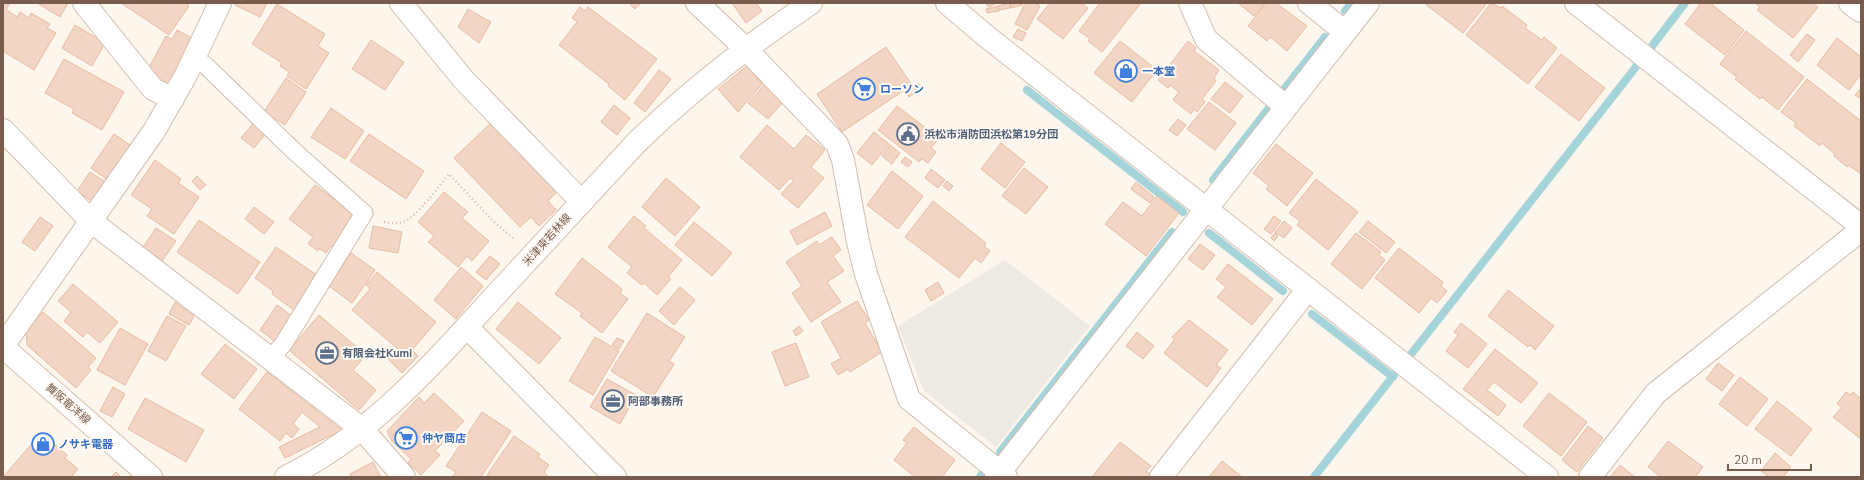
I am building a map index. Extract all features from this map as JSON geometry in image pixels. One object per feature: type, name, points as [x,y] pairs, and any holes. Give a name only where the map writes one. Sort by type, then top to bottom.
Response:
[{"type":"street","points":[[84,3],[153,89],[173,99]]},
{"type":"street","points":[[3,347],[137,158],[173,99],[194,59],[220,3]]},
{"type":"street","points":[[401,3],[463,79],[582,202]]},
{"type":"street","points":[[696,3],[745,48],[831,137],[841,151],[858,242],[866,274],[909,399],[1001,475],[1206,209],[1368,3]]},
{"type":"street","name":"米津東若林線","points":[[286,477],[327,454],[362,429],[409,388],[637,142],[662,117],[745,48],[810,3]]},
{"type":"street","points":[[947,3],[986,36],[1547,477]]},
{"type":"street","points":[[1309,3],[1345,32]]},
{"type":"street","points":[[1576,3],[1861,226]]},
{"type":"street","points":[[1850,3],[1861,11]]},
{"type":"street","points":[[1192,4],[1206,39],[1286,107]]},
{"type":"street","points":[[3,130],[92,222],[362,429],[404,477]]},
{"type":"street","points":[[1590,477],[1656,393],[1861,230]]},
{"type":"street","points":[[1161,477],[1308,289]]},
{"type":"street","points":[[467,327],[616,477]]},
{"type":"street","name":"舞阪竜洋線","points":[[3,347],[151,477]]},
{"type":"lane","points":[[194,59],[205,64],[295,152],[364,213],[284,343],[271,358]]},
{"type":"path","points":[[364,213],[384,222],[394,224],[404,222],[413,216],[448,174],[494,222],[533,255]]},
{"type":"shaded area","points":[[1005,260],[1090,326],[996,447],[924,391],[898,326]]},
{"type":"building","points":[[3,3],[10,3],[6,9],[17,17],[20,12],[29,18],[31,13],[50,24],[47,28],[56,33],[34,70],[3,51]]},
{"type":"building","points":[[37,3],[68,3],[60,17]]},
{"type":"building","points":[[121,3],[185,3],[189,6],[169,35]]},
{"type":"building","points":[[236,3],[267,3],[260,17],[235,5]]},
{"type":"building","points":[[629,3],[641,3],[635,9]]},
{"type":"building","points":[[732,3],[756,3],[762,11],[746,23]]},
{"type":"building","points":[[986,3],[997,3],[988,7]]},
{"type":"building","points":[[1010,3],[1010,8],[999,10],[998,6]]},
{"type":"building","points":[[1022,3],[1022,5],[1011,8],[1010,4]]},
{"type":"building","points":[[1025,3],[1035,3],[1040,6],[1027,30],[1015,24]]},
{"type":"building","points":[[1050,3],[1081,3],[1088,8],[1063,39],[1037,19]]},
{"type":"building","points":[[1100,3],[1141,3],[1102,52],[1088,41],[1090,39],[1079,31]]},
{"type":"building","points":[[1238,3],[1265,3],[1254,16]]},
{"type":"building","points":[[1266,3],[1276,3],[1307,26],[1287,51],[1270,37],[1267,41],[1248,26]]},
{"type":"building","points":[[1424,3],[1487,3],[1463,33]]},
{"type":"building","points":[[1491,3],[1501,8],[1502,6],[1527,25],[1525,28],[1542,40],[1544,37],[1557,48],[1528,84],[1466,35]]},
{"type":"building","points":[[1701,3],[1710,3],[1744,30],[1725,55],[1685,24]]},
{"type":"building","points":[[1755,3],[1812,3],[1818,7],[1793,38],[1757,10],[1760,7]]},
{"type":"building","points":[[277,4],[325,34],[318,46],[329,53],[306,89],[287,76],[289,72],[280,66],[282,63],[252,44]]},
{"type":"building","points":[[998,6],[999,11],[987,13],[986,9]]},
{"type":"building","points":[[580,7],[585,11],[588,7],[657,59],[625,100],[608,86],[609,84],[559,45],[577,22],[572,18]]},
{"type":"building","points":[[468,9],[491,22],[479,43],[458,27]]},
{"type":"building","points":[[75,25],[105,43],[92,66],[62,48]]},
{"type":"building","points":[[1018,29],[1026,33],[1022,41],[1013,37]]},
{"type":"building","points":[[177,30],[194,39],[169,85],[146,73],[166,36],[172,39]]},
{"type":"building","points":[[1746,31],[1804,77],[1778,110],[1762,97],[1760,99],[1735,79],[1737,77],[1720,64]]},
{"type":"building","points":[[1807,34],[1815,40],[1798,62],[1790,55]]},
{"type":"building","points":[[1837,38],[1861,57],[1861,74],[1849,90],[1817,65]]},
{"type":"building","points":[[371,40],[404,62],[385,90],[352,69]]},
{"type":"building","points":[[1120,41],[1157,70],[1132,102],[1094,73]]},
{"type":"building","points":[[1188,41],[1196,48],[1194,51],[1219,70],[1214,78],[1216,81],[1202,99],[1205,102],[1197,112],[1194,109],[1191,114],[1173,100],[1179,92],[1170,85],[1168,88],[1158,80]]},
{"type":"building","name":"ローソン","points":[[886,47],[912,85],[842,132],[817,94]]},
{"type":"building","points":[[1561,54],[1605,88],[1579,121],[1535,87]]},
{"type":"building","points":[[64,59],[124,92],[102,130],[72,113],[74,109],[45,93]]},
{"type":"building","points":[[747,66],[762,84],[738,112],[718,89]]},
{"type":"building","points":[[659,70],[671,79],[645,112],[634,103]]},
{"type":"building","points":[[286,78],[306,92],[285,125],[264,112]]},
{"type":"building","points":[[1807,79],[1861,121],[1861,174],[1848,165],[1847,167],[1822,143],[1820,146],[1794,126],[1796,123],[1781,112]]},
{"type":"building","points":[[1225,82],[1243,96],[1230,113],[1211,99]]},
{"type":"building","points":[[918,83],[922,88],[909,97],[905,92]]},
{"type":"building","points":[[765,84],[784,101],[768,119],[748,103]]},
{"type":"building","points":[[1861,88],[1861,99],[1855,95]]},
{"type":"building","points":[[1209,102],[1236,123],[1215,150],[1187,129]]},
{"type":"building","points":[[614,105],[630,118],[617,135],[601,122]]},
{"type":"building","name":"浜松市消防団浜松第19分団","points":[[897,106],[939,138],[931,148],[936,152],[928,163],[922,159],[919,162],[878,130]]},
{"type":"building","points":[[331,108],[364,131],[345,159],[311,137]]},
{"type":"building","points":[[1178,119],[1186,125],[1177,136],[1169,130]]},
{"type":"building","points":[[255,121],[268,131],[254,148],[241,138]]},
{"type":"building","points":[[493,121],[558,191],[548,201],[556,210],[539,226],[531,217],[520,227],[454,158]]},
{"type":"building","points":[[767,125],[794,149],[806,135],[825,150],[811,167],[824,178],[798,208],[781,194],[794,180],[790,178],[779,190],[740,157]]},
{"type":"building","points":[[874,132],[889,144],[872,165],[857,153]]},
{"type":"building","points":[[114,134],[136,149],[112,183],[91,168]]},
{"type":"building","points":[[369,134],[424,171],[406,199],[350,161]]},
{"type":"building","points":[[1001,143],[1025,162],[1005,188],[981,169]]},
{"type":"building","points":[[1276,144],[1313,173],[1287,206],[1266,189],[1269,186],[1253,173]]},
{"type":"building","points":[[890,145],[900,153],[892,164],[882,156]]},
{"type":"building","points":[[905,157],[912,162],[908,167],[901,162]]},
{"type":"building","points":[[155,160],[181,179],[178,183],[199,197],[174,234],[147,216],[152,209],[131,195]]},
{"type":"building","points":[[1024,168],[1048,187],[1026,214],[1002,196]]},
{"type":"building","points":[[931,169],[945,180],[938,188],[925,178]]},
{"type":"building","points":[[892,171],[923,196],[898,229],[867,205]]},
{"type":"building","points":[[90,172],[110,185],[97,205],[77,191]]},
{"type":"building","points":[[197,176],[206,185],[200,190],[192,181]]},
{"type":"building","points":[[666,178],[700,207],[675,236],[642,207]]},
{"type":"building","points":[[1316,179],[1358,212],[1328,250],[1297,225],[1300,221],[1289,213]]},
{"type":"building","points":[[947,181],[953,186],[949,191],[943,186]]},
{"type":"building","points":[[1136,182],[1154,197],[1150,203],[1131,189]]},
{"type":"building","points":[[315,185],[354,214],[348,223],[352,226],[335,249],[331,246],[326,253],[319,248],[318,251],[308,244],[313,237],[289,219]]},
{"type":"building","points":[[444,192],[468,212],[462,218],[489,241],[472,261],[467,256],[458,267],[428,242],[434,236],[418,222]]},
{"type":"building","points":[[1157,196],[1179,213],[1146,256],[1105,224],[1123,202],[1142,216]]},
{"type":"building","points":[[933,201],[986,243],[984,246],[990,251],[981,263],[975,258],[959,278],[905,237]]},
{"type":"building","points":[[254,207],[274,222],[264,234],[245,219]]},
{"type":"building","points":[[825,212],[832,226],[797,245],[790,231]]},
{"type":"building","points":[[634,216],[646,226],[644,228],[682,260],[668,277],[671,279],[657,295],[644,283],[642,285],[627,273],[632,267],[608,247]]},
{"type":"building","points":[[1274,216],[1281,221],[1271,234],[1264,229]]},
{"type":"building","points":[[40,217],[53,226],[35,251],[22,242]]},
{"type":"building","points":[[199,220],[260,262],[238,294],[177,252]]},
{"type":"building","points":[[1284,221],[1292,228],[1284,238],[1275,232]]},
{"type":"building","points":[[1368,221],[1395,242],[1386,253],[1359,232]]},
{"type":"building","points":[[694,222],[732,253],[712,276],[675,245]]},
{"type":"building","points":[[373,226],[402,232],[398,253],[369,248]]},
{"type":"building","points":[[156,228],[176,241],[162,261],[143,247]]},
{"type":"building","points":[[1275,233],[1278,236],[1274,241],[1271,238]]},
{"type":"building","points":[[1356,233],[1381,252],[1379,255],[1385,260],[1362,289],[1331,264]]},
{"type":"building","points":[[832,237],[841,250],[833,256],[844,271],[827,282],[841,302],[811,322],[792,293],[802,286],[786,262],[817,241],[819,245]]},
{"type":"building","points":[[1200,244],[1215,255],[1203,270],[1188,259]]},
{"type":"building","points":[[276,247],[318,276],[294,310],[272,294],[273,291],[255,278]]},
{"type":"building","points":[[1399,248],[1443,282],[1441,286],[1447,291],[1437,303],[1431,298],[1419,313],[1375,278]]},
{"type":"building","points":[[351,253],[375,270],[352,303],[329,286]]},
{"type":"building","points":[[490,256],[500,264],[486,280],[476,272]]},
{"type":"building","points":[[582,258],[622,289],[620,293],[628,299],[602,333],[580,316],[582,313],[555,294]]},
{"type":"building","points":[[1228,264],[1273,299],[1252,325],[1217,297],[1226,287],[1216,279]]},
{"type":"building","points":[[461,267],[483,286],[456,319],[434,300]]},
{"type":"building","points":[[377,272],[436,322],[412,350],[418,356],[402,373],[388,359],[398,349],[352,310],[370,289],[366,285]]},
{"type":"building","points":[[938,282],[944,293],[931,301],[925,290]]},
{"type":"building","points":[[73,284],[118,322],[100,343],[87,332],[83,337],[64,321],[71,312],[58,301]]},
{"type":"building","points":[[680,287],[695,300],[674,325],[659,311]]},
{"type":"building","points":[[1508,290],[1554,326],[1535,350],[1530,345],[1528,347],[1488,316]]},
{"type":"building","points":[[857,301],[869,320],[865,323],[882,352],[850,372],[848,369],[838,375],[831,364],[841,358],[821,322]]},
{"type":"building","points":[[175,302],[194,316],[189,325],[169,314]]},
{"type":"building","points":[[518,302],[561,338],[539,364],[496,329]]},
{"type":"building","points":[[277,305],[293,317],[276,342],[260,330]]},
{"type":"building","points":[[43,312],[96,358],[88,367],[91,370],[76,388],[27,345],[26,330]]},
{"type":"building","points":[[647,313],[685,337],[669,361],[674,364],[653,397],[611,371]]},
{"type":"building","points":[[319,315],[366,355],[353,370],[376,390],[359,410],[289,350]]},
{"type":"building","points":[[167,316],[186,326],[166,361],[148,351]]},
{"type":"building","points":[[1189,320],[1228,350],[1216,365],[1221,368],[1207,387],[1164,353],[1175,339],[1172,337]]},
{"type":"building","points":[[1461,323],[1487,344],[1468,368],[1446,351],[1458,335],[1454,332]]},
{"type":"building","points":[[799,326],[803,331],[796,336],[793,331]]},
{"type":"building","points":[[120,328],[148,344],[125,385],[97,370]]},
{"type":"building","points":[[1137,332],[1154,346],[1143,359],[1126,346]]},
{"type":"building","points":[[595,337],[619,351],[593,395],[569,381]]},
{"type":"building","points":[[617,338],[624,341],[619,349],[612,345]]},
{"type":"building","points":[[796,343],[809,377],[785,386],[772,352]]},
{"type":"building","points":[[225,344],[257,369],[234,399],[201,374]]},
{"type":"building","points":[[1495,349],[1538,383],[1521,403],[1494,382],[1487,390],[1506,405],[1498,416],[1463,389]]},
{"type":"building","points":[[1718,363],[1734,375],[1722,391],[1706,379]]},
{"type":"building","points":[[267,372],[342,430],[285,458],[279,447],[320,427],[302,412],[293,424],[299,429],[292,438],[286,433],[280,441],[239,409]]},
{"type":"building","points":[[1740,377],[1768,399],[1747,426],[1719,404]]},
{"type":"building","points":[[607,379],[636,395],[620,424],[590,407]]},
{"type":"building","points":[[113,387],[125,394],[112,417],[100,411]]},
{"type":"building","points":[[1846,392],[1851,395],[1853,392],[1861,399],[1861,439],[1833,417],[1842,407],[1837,404]]},
{"type":"building","points":[[434,393],[464,421],[435,451],[440,455],[421,475],[408,463],[411,459],[392,441],[387,431],[419,397],[424,403]]},
{"type":"building","points":[[1549,393],[1587,422],[1561,456],[1523,426]]},
{"type":"building","points":[[145,398],[204,430],[186,462],[128,429]]},
{"type":"building","points":[[1777,401],[1812,429],[1791,456],[1755,429]]},
{"type":"building","points":[[482,412],[511,431],[481,477],[452,477],[456,472],[446,466]]},
{"type":"building","points":[[1588,426],[1603,438],[1577,472],[1562,460]]},
{"type":"building","points":[[914,427],[955,460],[942,477],[915,477],[894,460],[907,443],[903,440]]},
{"type":"building","name":"ノサキ電器","points":[[41,433],[67,455],[65,458],[78,469],[71,477],[3,477]]},
{"type":"building","points":[[514,436],[540,454],[538,457],[549,465],[544,472],[549,477],[491,477],[487,475]]},
{"type":"building","points":[[1668,441],[1703,467],[1695,477],[1661,477],[1648,467]]},
{"type":"building","points":[[1120,442],[1151,466],[1146,471],[1152,476],[1151,477],[1092,477]]},
{"type":"building","points":[[1775,453],[1791,467],[1783,477],[1769,477],[1761,471]]},
{"type":"building","points":[[1222,461],[1242,477],[1209,477]]},
{"type":"building","points":[[373,462],[381,477],[351,477],[350,474]]},
{"type":"building","points":[[1620,465],[1635,477],[1610,477]]},
{"type":"building","points":[[116,472],[121,477],[111,477]]},
{"type":"waterway","points":[[1345,11],[1352,3]]},
{"type":"waterway","points":[[1649,50],[1685,3]]},
{"type":"waterway","points":[[1282,92],[1325,37]]},
{"type":"waterway","points":[[1412,353],[1639,63]]},
{"type":"waterway","points":[[1027,90],[1183,212]]},
{"type":"waterway","points":[[1213,180],[1269,108]]},
{"type":"waterway","points":[[1000,452],[1172,232]]},
{"type":"waterway","points":[[1209,233],[1283,291]]},
{"type":"waterway","points":[[1312,314],[1393,377]]},
{"type":"waterway","points":[[1314,477],[1394,375]]},
{"type":"place","name":"一本堂","points":[[1126,71]]},
{"type":"place","name":"ローソン","points":[[864,89]]},
{"type":"place","name":"浜松市消防団浜松第19分団","points":[[908,134]]},
{"type":"place","name":"有限会社Kumi","points":[[327,353]]},
{"type":"place","name":"阿部事務所","points":[[613,401]]},
{"type":"place","name":"仲ヤ商店","points":[[406,438]]},
{"type":"place","name":"ノサキ電器","points":[[43,444]]}]
